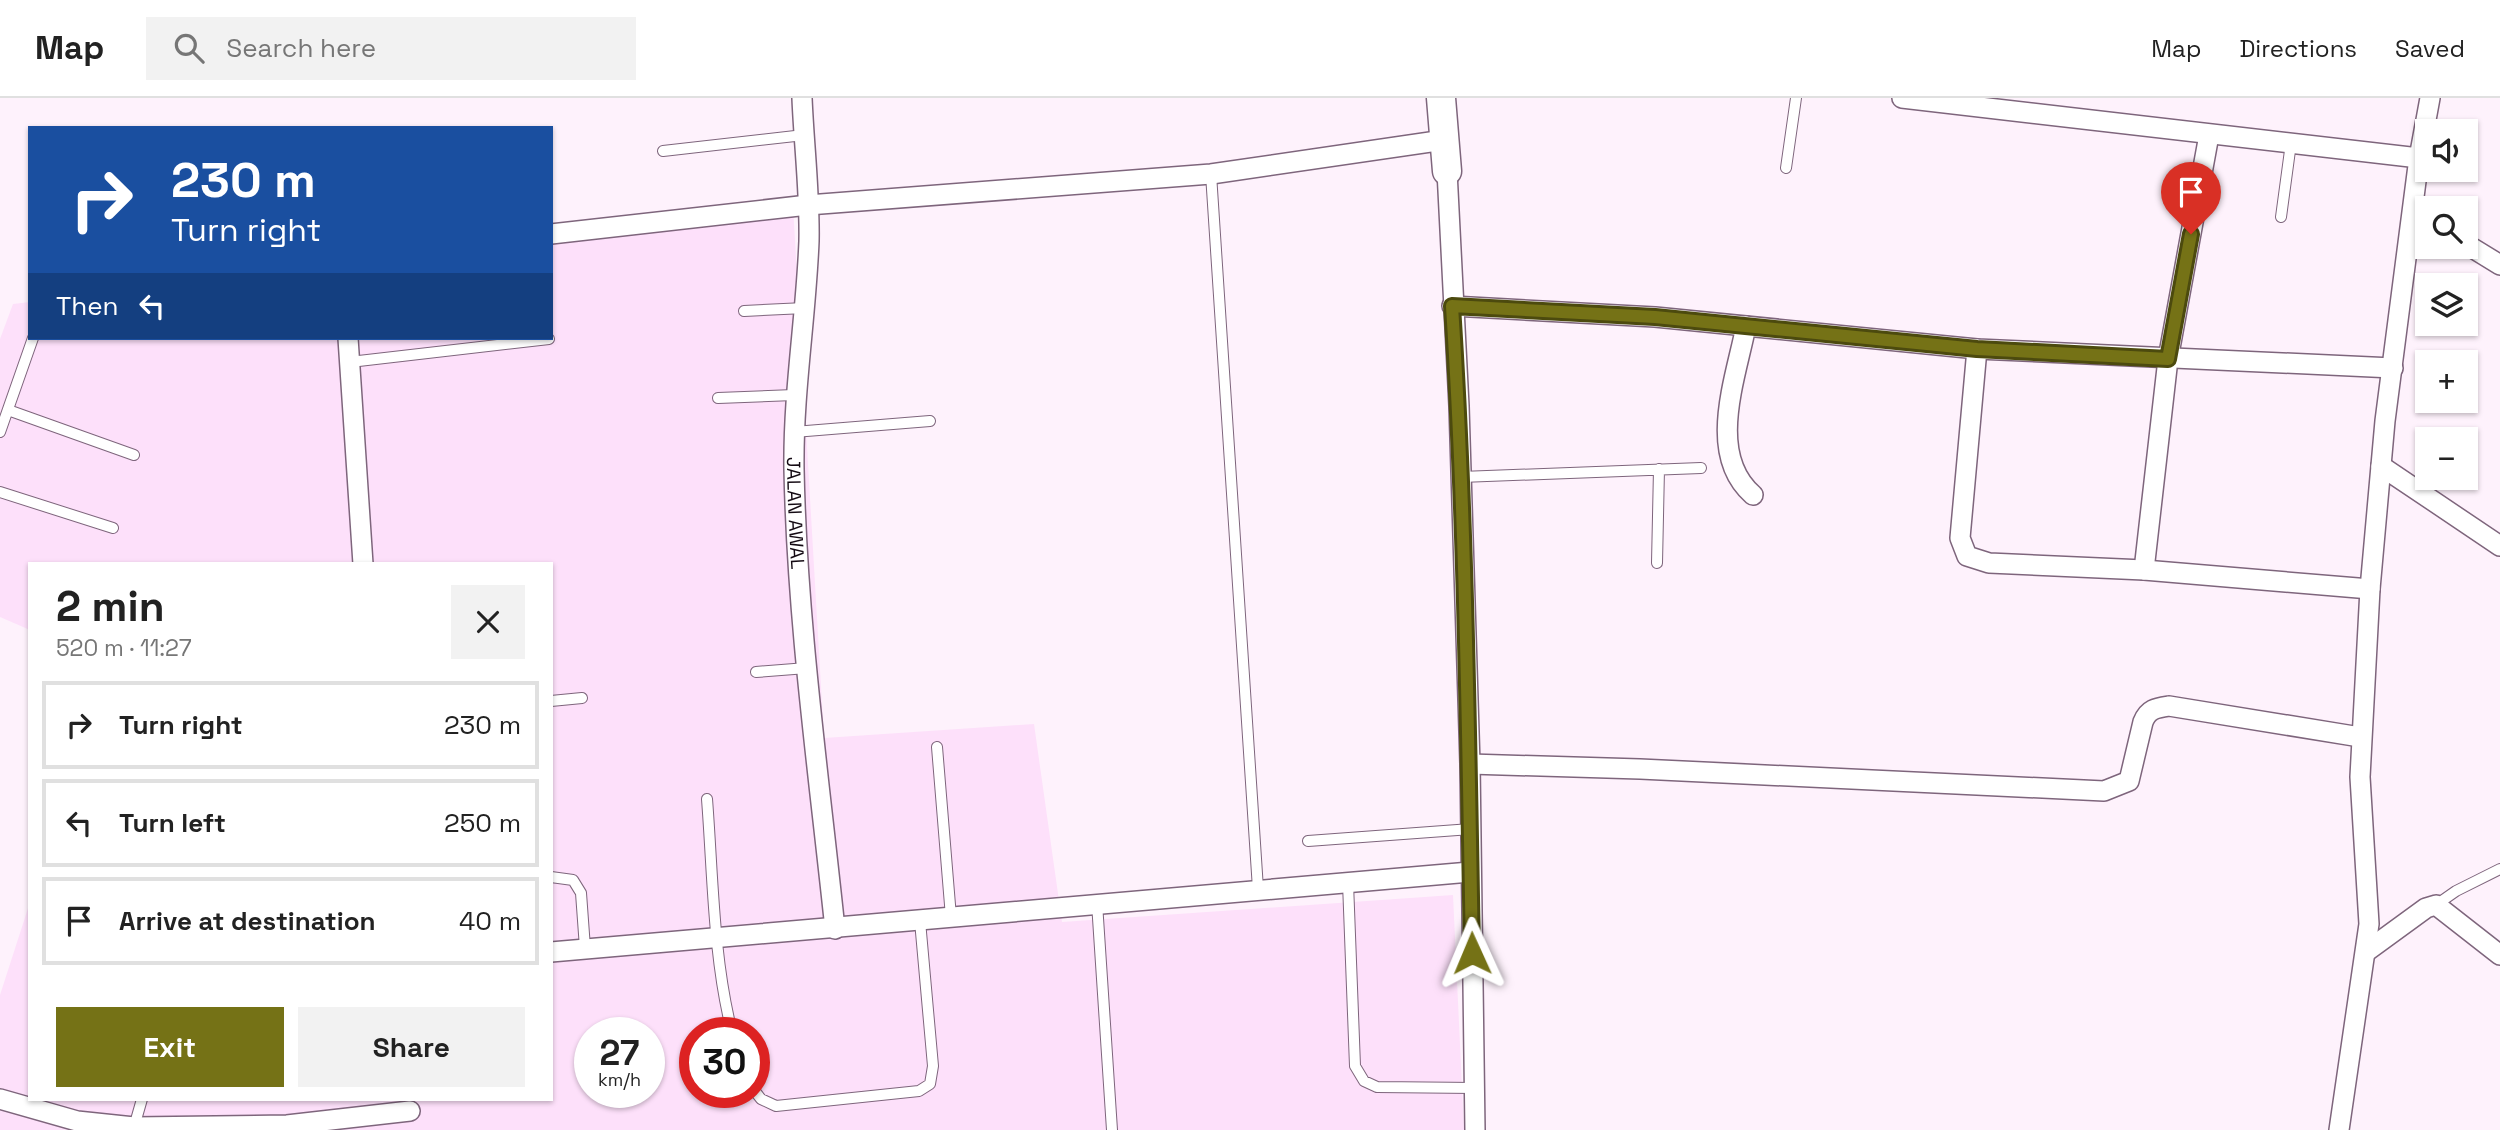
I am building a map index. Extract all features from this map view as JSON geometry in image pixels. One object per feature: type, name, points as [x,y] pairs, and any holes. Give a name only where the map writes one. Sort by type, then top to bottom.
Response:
[{"type":"street","name":"JALAN AWAL","points":[[802,98],[808,205],[805,308],[794,395],[795,502],[808,668],[835,929]]},
{"type":"street","points":[[1441,98],[1460,477],[1470,764],[1475,1130]]},
{"type":"street","points":[[1902,98],[2415,158]]},
{"type":"street","points":[[2426,119],[2430,98]]},
{"type":"street","points":[[2144,570],[2168,359],[2209,135]]},
{"type":"street","points":[[553,234],[808,205],[1211,179],[1446,157]]},
{"type":"street","points":[[2339,1130],[2369,924],[2361,819],[2360,737],[2370,589],[2393,368],[2415,248]]},
{"type":"street","points":[[2478,251],[2500,265]]},
{"type":"street","points":[[1452,306],[1655,317],[1977,349],[2393,368]]},
{"type":"street","points":[[1746,326],[1731,403],[1727,443],[1731,465],[1740,484],[1753,495]]},
{"type":"street","points":[[348,340],[363,562]]},
{"type":"street","points":[[1977,349],[1960,538],[1967,556],[1989,564],[2144,570],[2370,589]]},
{"type":"street","points":[[2382,466],[2500,546]]},
{"type":"street","points":[[1470,764],[1640,769],[2104,791],[2129,781],[2143,722],[2146,714],[2155,708],[2169,706],[2360,737]]},
{"type":"street","points":[[553,952],[717,940],[1097,903],[1470,872]]},
{"type":"street","points":[[2367,951],[2426,908],[2436,905],[2500,955]]},
{"type":"street","points":[[0,1099],[104,1128],[287,1125],[410,1113]]},
{"type":"lane","points":[[1786,169],[1796,98]]},
{"type":"lane","points":[[663,151],[804,135]]},
{"type":"lane","points":[[2281,217],[2291,143]]},
{"type":"lane","points":[[1211,179],[1258,889]]},
{"type":"lane","points":[[744,311],[805,308]]},
{"type":"lane","points":[[0,432],[32,340]]},
{"type":"lane","points":[[350,362],[540,340]]},
{"type":"lane","points":[[718,398],[794,395]]},
{"type":"lane","points":[[8,410],[134,455]]},
{"type":"lane","points":[[794,432],[930,421]]},
{"type":"lane","points":[[1460,477],[1701,468]]},
{"type":"lane","points":[[1657,563],[1659,469]]},
{"type":"lane","points":[[0,492],[113,528]]},
{"type":"lane","points":[[757,672],[808,668]]},
{"type":"lane","points":[[553,701],[582,698]]},
{"type":"lane","points":[[937,747],[951,917]]},
{"type":"lane","points":[[707,799],[717,940],[728,1017]]},
{"type":"lane","points":[[1308,841],[1471,828]]},
{"type":"lane","points":[[2436,905],[2456,891],[2500,869]]},
{"type":"lane","points":[[553,877],[573,880],[581,893],[586,948]]},
{"type":"lane","points":[[1348,883],[1355,1066],[1364,1081],[1377,1087],[1475,1088]]},
{"type":"lane","points":[[1097,903],[1112,1130]]},
{"type":"lane","points":[[770,1103],[776,1106],[919,1091],[929,1084],[933,1066],[920,921]]},
{"type":"lane","points":[[134,1127],[141,1101]]},
{"type":"shaded area","points":[[793,206],[824,738],[1034,724],[1062,922],[1453,895],[1464,1130],[0,1130],[0,995],[28,908],[28,1101],[553,1101],[553,562],[28,562],[28,629],[0,617],[0,339],[13,304],[28,302],[28,340],[553,340],[553,237]]},
{"type":"route","points":[[1472,953],[1470,764],[1459,406],[1452,306],[1655,317],[1977,349],[2168,359],[2191,234]]}]
